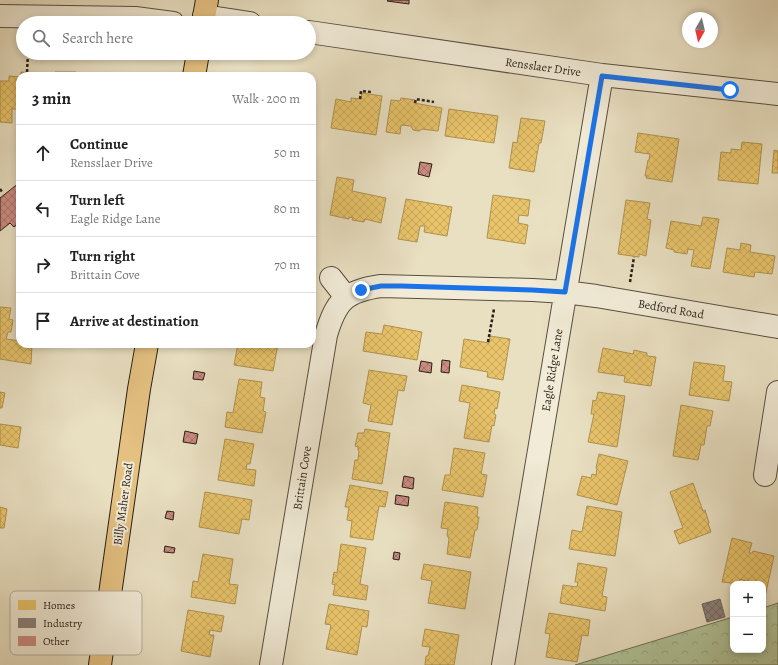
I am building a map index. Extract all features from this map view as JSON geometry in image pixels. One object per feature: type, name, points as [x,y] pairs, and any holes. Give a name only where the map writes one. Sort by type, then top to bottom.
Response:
[{"type":"main road","points":[[195,72],[197,60]]},
{"type":"main road","name":"Billy Maher Road","points":[[110,591],[146,348]]},
{"type":"main road","name":"Billy Maher Road","points":[[100,665],[101,655]]},
{"type":"street","points":[[205,13],[218,16]]},
{"type":"street","points":[[0,16],[16,16]]},
{"type":"street","name":"Rensslaer Drive","points":[[316,33],[602,76],[778,94]]},
{"type":"street","name":"Eagle Ridge Lane","points":[[502,665],[602,76]]},
{"type":"street","points":[[331,278],[346,297]]},
{"type":"street","name":"Brittain Cove","points":[[271,665],[326,335],[331,317],[337,306],[346,297],[361,290],[381,286],[565,292]]},
{"type":"street","name":"Bedford Road","points":[[565,292],[778,327]]},
{"type":"street","points":[[764,475],[778,392]]},
{"type":"path","points":[[27,72],[28,60]]},
{"type":"path","points":[[360,99],[361,91],[372,92]]},
{"type":"path","points":[[415,103],[416,99],[434,102]]},
{"type":"path","points":[[0,189],[4,193]]},
{"type":"path","points":[[629,286],[634,257]]},
{"type":"path","points":[[488,342],[495,303]]},
{"type":"green space","points":[[778,603],[778,665],[575,665],[730,618],[730,653],[766,653],[766,607]]},
{"type":"building: Homes","points":[[9,76],[16,77],[16,109],[12,109],[12,123],[0,122],[0,81],[9,81]]},
{"type":"building: Homes","points":[[362,93],[382,96],[376,135],[331,128],[336,99],[351,102],[351,98],[361,99]]},
{"type":"building: Homes","points":[[401,98],[415,100],[414,103],[442,108],[438,131],[422,129],[419,131],[413,130],[411,126],[401,125],[400,134],[386,132],[391,100],[400,101]]},
{"type":"building: Homes","points":[[449,109],[498,116],[494,143],[445,136]]},
{"type":"building: Homes","points":[[521,118],[545,121],[541,143],[539,143],[534,172],[509,168],[513,142],[517,143]]},
{"type":"building: Homes","points":[[638,133],[679,139],[672,182],[646,178],[647,176],[645,176],[650,154],[635,152]]},
{"type":"building: Homes","points":[[742,142],[762,144],[758,184],[718,180],[721,152],[731,153],[731,149],[741,150]]},
{"type":"building: Homes","points":[[774,150],[778,151],[778,173],[772,173]]},
{"type":"building: Homes","points":[[337,177],[354,180],[352,191],[386,198],[381,223],[365,219],[364,222],[352,220],[353,218],[349,217],[349,219],[330,215]]},
{"type":"building: Homes","points":[[493,195],[530,200],[528,216],[519,215],[518,223],[528,225],[525,244],[487,238]]},
{"type":"building: Homes","points":[[406,199],[452,207],[447,236],[424,232],[425,226],[420,226],[417,242],[398,239]]},
{"type":"building: Homes","points":[[626,200],[650,203],[647,219],[651,220],[646,256],[639,254],[639,257],[618,254]]},
{"type":"building: Homes","points":[[703,217],[719,219],[710,269],[691,266],[694,250],[688,249],[687,254],[674,252],[674,250],[666,248],[671,221],[701,226]]},
{"type":"building: Homes","points":[[741,243],[751,245],[750,252],[775,256],[772,274],[755,272],[754,277],[723,272],[727,248],[740,250]]},
{"type":"building: Homes","points":[[0,307],[11,308],[9,319],[13,320],[11,332],[8,332],[6,339],[16,340],[16,348],[32,348],[31,364],[0,359]]},
{"type":"building: Homes","points":[[384,325],[422,332],[417,360],[363,351],[366,332],[382,334]]},
{"type":"building: Homes","points":[[490,336],[510,339],[503,380],[487,377],[488,372],[460,367],[464,339],[489,343]]},
{"type":"building: Homes","points":[[237,348],[277,348],[273,371],[234,365]]},
{"type":"building: Homes","points":[[603,348],[633,354],[634,350],[647,353],[647,356],[656,357],[651,386],[624,382],[625,376],[598,372]]},
{"type":"building: Homes","points":[[694,362],[725,366],[723,381],[732,382],[729,401],[689,395]]},
{"type":"building: Homes","points":[[369,370],[407,376],[404,391],[398,390],[392,425],[368,421],[371,405],[363,403]]},
{"type":"building: Homes","points":[[239,379],[262,382],[260,397],[265,398],[263,411],[266,412],[262,433],[225,427],[227,412],[233,413]]},
{"type":"building: Homes","points":[[462,385],[500,392],[497,409],[495,408],[494,414],[496,415],[494,426],[492,425],[489,442],[464,438],[470,403],[459,401]]},
{"type":"building: Homes","points":[[0,392],[5,393],[2,408],[0,408]]},
{"type":"building: Homes","points":[[598,392],[625,396],[617,447],[588,442],[594,414],[591,414],[593,400],[596,401]]},
{"type":"building: Homes","points":[[681,405],[713,411],[710,426],[707,426],[704,445],[701,445],[698,460],[673,456]]},
{"type":"building: Homes","points":[[0,424],[21,427],[18,448],[0,445]]},
{"type":"building: Homes","points":[[365,429],[390,433],[382,484],[352,479],[355,460],[358,460],[359,451],[358,447],[355,446],[358,433],[364,433]]},
{"type":"building: Homes","points":[[225,439],[254,444],[250,464],[247,464],[246,469],[256,470],[254,486],[218,480]]},
{"type":"building: Homes","points":[[454,448],[485,453],[481,474],[487,475],[483,497],[442,490],[445,475],[450,475]]},
{"type":"building: Homes","points":[[599,454],[628,461],[617,505],[577,495],[582,476],[591,478],[592,474],[596,475]]},
{"type":"building: Homes","points":[[693,483],[703,511],[705,510],[711,532],[679,544],[674,531],[683,528],[670,492]]},
{"type":"building: Homes","points":[[350,485],[388,492],[385,507],[379,506],[373,540],[350,537],[352,521],[347,520],[349,507],[345,507]]},
{"type":"building: Homes","points":[[205,492],[252,500],[249,520],[242,519],[239,534],[199,527]]},
{"type":"building: Homes","points":[[445,502],[478,507],[477,517],[479,517],[477,530],[475,530],[470,558],[447,554],[449,539],[447,535],[448,529],[441,528]]},
{"type":"building: Homes","points":[[587,506],[622,512],[615,556],[569,549],[572,530],[582,532]]},
{"type":"building: Homes","points":[[0,507],[7,509],[4,528],[0,528]]},
{"type":"building: Homes","points":[[732,538],[752,543],[749,553],[752,553],[753,551],[774,556],[766,592],[766,581],[746,581],[740,579],[740,581],[730,581],[730,583],[722,582]]},
{"type":"building: Homes","points":[[341,544],[366,548],[360,584],[368,586],[366,600],[333,595],[335,585],[332,584],[334,572],[337,573]]},
{"type":"building: Homes","points":[[203,554],[233,559],[229,584],[238,585],[235,604],[191,597],[193,581],[198,582]]},
{"type":"building: Homes","points":[[578,563],[607,568],[602,596],[607,597],[605,611],[560,603],[563,585],[577,587],[578,582],[575,582]]},
{"type":"building: Homes","points":[[424,564],[471,572],[465,609],[428,603],[432,581],[421,579]]},
{"type":"building: Homes","points":[[329,604],[369,611],[367,627],[362,626],[357,655],[326,649],[331,625],[325,624]]},
{"type":"building: Homes","points":[[188,610],[224,616],[221,632],[210,630],[209,635],[214,635],[210,657],[181,651]]},
{"type":"building: Homes","points":[[549,613],[590,620],[588,636],[582,635],[577,662],[546,657],[550,634],[545,633]]},
{"type":"building: Homes","points":[[425,629],[459,635],[454,665],[425,665],[426,656],[428,656],[430,647],[422,646]]},
{"type":"building: Industry","points":[[720,599],[725,617],[707,622],[702,604]]},
{"type":"building: Other","points":[[409,0],[409,4],[387,1]]},
{"type":"building: Other","points":[[420,162],[432,164],[429,177],[418,174]]},
{"type":"building: Other","points":[[16,185],[16,225],[14,227],[10,223],[0,231],[0,198]]},
{"type":"building: Other","points":[[442,360],[450,361],[449,373],[441,372]]},
{"type":"building: Other","points":[[421,361],[432,363],[431,373],[419,371]]},
{"type":"building: Other","points":[[194,371],[205,373],[203,380],[193,379]]},
{"type":"building: Other","points":[[185,431],[198,434],[196,444],[183,442]]},
{"type":"building: Other","points":[[404,476],[414,478],[413,489],[402,487]]},
{"type":"building: Other","points":[[396,495],[409,497],[408,506],[395,504]]},
{"type":"building: Other","points":[[167,511],[174,512],[173,520],[165,518]]},
{"type":"building: Other","points":[[165,546],[175,548],[174,553],[164,552]]},
{"type":"building: Other","points":[[394,552],[400,553],[399,560],[393,559]]},
{"type":"route","points":[[361,290],[381,286],[401,286],[565,292],[602,76],[730,90]]}]
